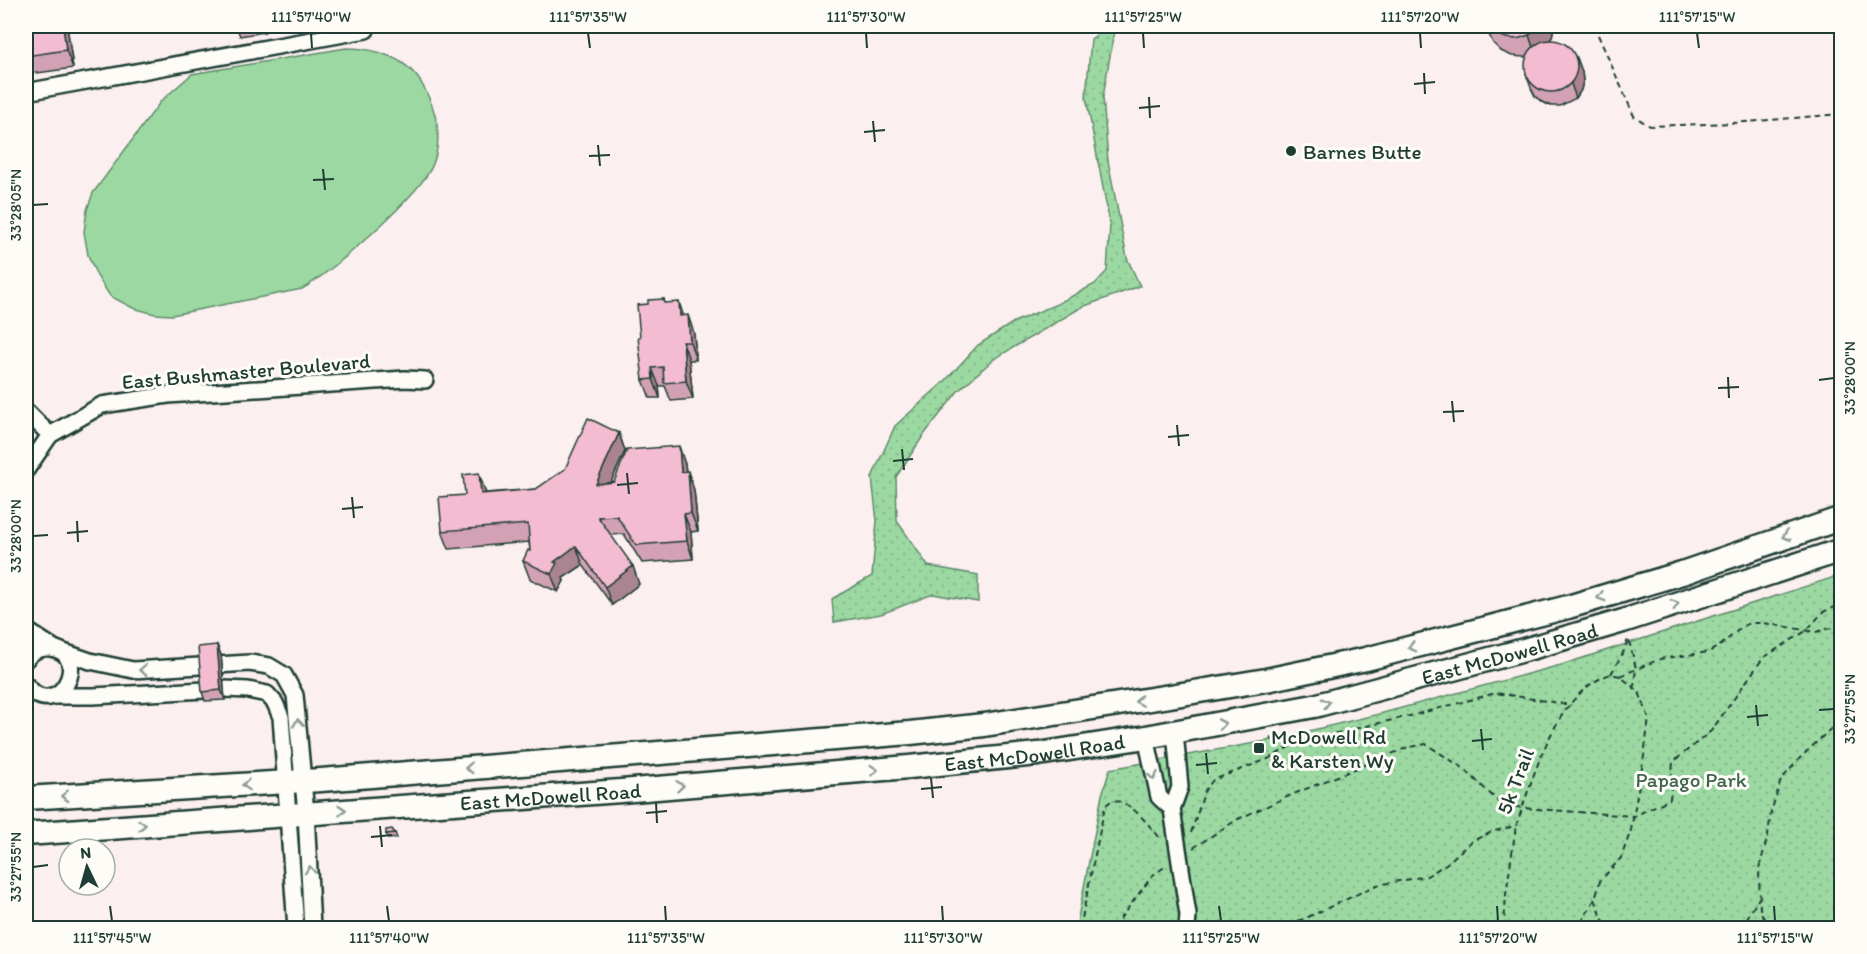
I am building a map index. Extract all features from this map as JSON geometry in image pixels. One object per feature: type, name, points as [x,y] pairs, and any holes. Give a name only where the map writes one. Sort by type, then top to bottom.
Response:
[{"type":"main road","name":"East McDowell Road","points":[[26,798],[294,782],[610,758],[984,725],[1266,680],[1358,661],[1625,590],[1682,573],[1842,518]]},
{"type":"main road","name":"East McDowell Road","points":[[26,834],[621,791],[1038,754],[1314,706],[1524,650],[1626,631],[1842,550]]},
{"type":"main road","points":[[1146,737],[1174,709],[1260,694],[1344,675],[1358,661]]},
{"type":"street","points":[[26,92],[366,30]]},
{"type":"street","name":"East Bushmaster Boulevard","points":[[26,470],[50,435],[102,405],[180,394],[405,379],[425,380]]},
{"type":"street","points":[[26,411],[50,435]]},
{"type":"street","points":[[26,630],[67,659],[71,674],[65,688],[38,696]]},
{"type":"street","points":[[26,659],[32,652],[39,649],[55,649],[90,661],[133,670],[235,663],[269,666],[284,675],[295,695],[294,782]]},
{"type":"street","points":[[26,685],[38,696],[93,696],[224,689],[267,694],[281,717],[294,782],[312,928]]},
{"type":"street","points":[[1175,732],[1180,787],[1172,809],[1188,915],[1187,928]]},
{"type":"street","points":[[1146,737],[1159,797],[1172,809]]},
{"type":"street","points":[[296,928],[297,813]]},
{"type":"path","points":[[1598,35],[1634,116],[1650,126],[1733,123],[1842,114]]},
{"type":"path","points":[[1113,928],[1153,875],[1238,819],[1406,748],[1426,744],[1463,768],[1501,804],[1523,808],[1634,816],[1670,799],[1673,762],[1711,731],[1763,658],[1806,631],[1823,612],[1842,604]]},
{"type":"path","points":[[1620,676],[1660,659],[1709,652],[1750,623],[1764,623],[1816,632],[1842,625]]},
{"type":"path","points":[[1626,631],[1636,669],[1634,687]]},
{"type":"path","points":[[1578,928],[1595,899],[1600,881],[1621,858],[1634,816],[1649,718],[1639,692],[1620,676],[1611,674],[1626,631]]},
{"type":"path","name":"5k Trail","points":[[1278,928],[1306,918],[1377,885],[1427,876],[1446,864],[1472,842],[1494,831],[1516,826],[1544,747],[1561,717],[1586,688],[1611,674]]},
{"type":"path","points":[[1270,737],[1278,743],[1298,742],[1496,693],[1571,705]]},
{"type":"path","points":[[1770,928],[1760,912],[1759,869],[1768,835],[1771,812],[1781,780],[1800,758],[1842,718]]},
{"type":"path","points":[[1178,858],[1188,842],[1205,790],[1213,780],[1268,759],[1298,742]]},
{"type":"path","points":[[1080,928],[1105,806],[1112,800],[1122,801],[1136,812],[1178,858]]},
{"type":"path","points":[[1504,928],[1506,894],[1516,826]]},
{"type":"path","points":[[1741,928],[1759,898]]},
{"type":"path","points":[[1595,899],[1604,920],[1612,928]]},
{"type":"path","points":[[1220,928],[1236,928]]},
{"type":"green space","points":[[1109,26],[1115,26],[1103,97],[1108,161],[1127,258],[1140,286],[1082,307],[994,359],[958,391],[923,436],[896,477],[897,521],[928,566],[978,575],[978,602],[933,594],[881,614],[834,622],[832,599],[872,576],[877,521],[872,477],[895,426],[946,380],[978,345],[1014,322],[1057,304],[1095,284],[1107,271],[1110,225],[1086,97],[1091,39]]},
{"type":"green space","points":[[346,48],[369,50],[390,56],[417,76],[428,95],[437,124],[438,144],[433,164],[412,194],[353,251],[302,289],[172,315],[155,314],[133,308],[110,296],[97,276],[88,255],[84,232],[87,210],[93,193],[161,101],[192,74]]},
{"type":"green space","name":"Papago Park","points":[[1841,575],[1841,928],[1076,928],[1102,795],[1110,769],[1272,740],[1383,713],[1561,665]]},
{"type":"building","points":[[26,26],[63,26],[66,50],[26,56]]},
{"type":"building","points":[[1487,26],[1540,26],[1529,35],[1517,39],[1506,38]]},
{"type":"building","points":[[1546,40],[1556,40],[1570,47],[1577,66],[1570,85],[1556,92],[1546,92],[1536,88],[1529,81],[1525,71],[1525,61],[1529,51],[1536,44]]},
{"type":"building","points":[[664,299],[664,303],[679,302],[680,316],[688,315],[690,342],[683,342],[686,381],[664,383],[663,367],[652,368],[653,379],[643,380],[637,305],[648,304],[648,300]]},
{"type":"building","points":[[588,418],[619,433],[596,484],[614,482],[627,450],[679,446],[681,472],[688,471],[691,513],[684,514],[687,541],[636,545],[617,516],[598,517],[633,566],[605,587],[576,546],[554,562],[557,563],[551,574],[523,561],[528,550],[530,551],[528,524],[442,531],[439,497],[465,495],[463,475],[479,473],[481,494],[536,489],[565,469]]},
{"type":"building","points":[[217,645],[221,690],[202,692],[198,647]]},
{"type":"building","points":[[392,829],[395,833],[386,834],[386,830]]},
{"type":"place","name":"Barnes Butte","points":[[1291,151]]},
{"type":"place","name":"McDowell Rd & Karsten Wy","points":[[1259,748]]}]
